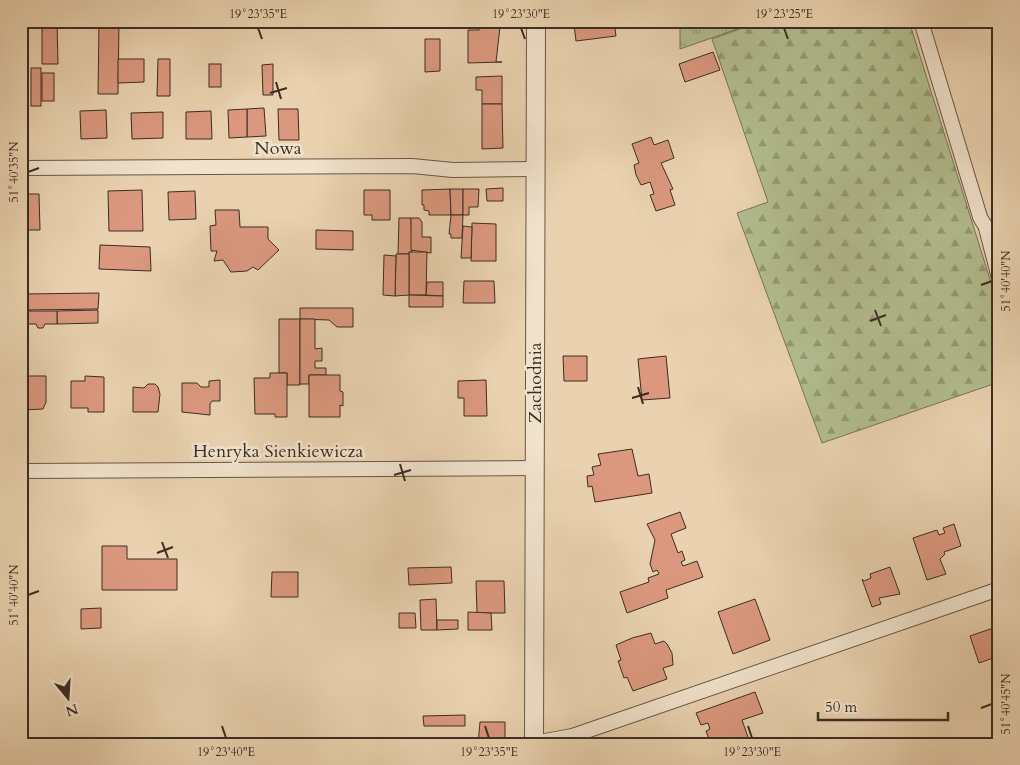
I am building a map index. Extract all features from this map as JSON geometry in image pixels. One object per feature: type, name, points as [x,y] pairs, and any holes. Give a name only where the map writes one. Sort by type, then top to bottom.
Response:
[{"type":"street","name":"Zachodnia","points":[[534,744],[536,21]]},
{"type":"street","points":[[922,21],[978,208],[992,230],[999,278]]},
{"type":"street","name":"Nowa","points":[[21,168],[412,166],[453,170],[536,169]]},
{"type":"street","name":"Henryka Sienkiewicza","points":[[21,471],[535,468]]},
{"type":"street","points":[[534,744],[572,736],[999,589]]},
{"type":"green space","points":[[680,21],[760,21],[680,49]]},
{"type":"green space","points":[[762,21],[909,21],[999,308],[999,382],[822,443],[737,213],[768,202],[712,39]]},
{"type":"building","points":[[614,21],[616,36],[576,41],[574,24]]},
{"type":"building","points":[[42,22],[57,22],[58,64],[42,64]]},
{"type":"building","points":[[99,22],[119,23],[118,94],[98,94]]},
{"type":"building","points":[[479,27],[500,27],[496,62],[502,62],[468,63],[468,30],[479,30]]},
{"type":"building","points":[[425,39],[440,39],[440,71],[425,72]]},
{"type":"building","points":[[713,52],[720,70],[685,82],[679,64]]},
{"type":"building","points":[[118,59],[144,59],[144,82],[118,83]]},
{"type":"building","points":[[158,59],[170,59],[170,96],[157,96]]},
{"type":"building","points":[[209,64],[221,64],[221,87],[209,87]]},
{"type":"building","points":[[273,64],[273,95],[263,95],[262,65]]},
{"type":"building","points":[[31,68],[41,68],[41,106],[31,106]]},
{"type":"building","points":[[42,73],[54,73],[54,101],[42,101]]},
{"type":"building","points":[[502,76],[502,104],[482,104],[482,90],[476,90],[476,77]]},
{"type":"building","points":[[482,104],[502,104],[503,148],[482,149]]},
{"type":"building","points":[[264,108],[266,136],[247,137],[247,109]]},
{"type":"building","points":[[247,109],[247,137],[229,138],[228,110]]},
{"type":"building","points":[[278,109],[298,109],[299,140],[279,140]]},
{"type":"building","points":[[106,110],[107,138],[81,139],[80,111]]},
{"type":"building","points":[[21,111],[26,111],[27,129],[21,129]]},
{"type":"building","points":[[211,111],[212,139],[186,139],[186,112]]},
{"type":"building","points":[[163,112],[163,138],[132,139],[131,113]]},
{"type":"building","points":[[651,137],[654,145],[668,140],[674,158],[661,163],[673,189],[670,190],[675,205],[656,211],[650,195],[654,194],[650,182],[641,185],[636,175],[634,165],[639,163],[632,144]]},
{"type":"building","points":[[503,188],[503,201],[487,201],[486,189]]},
{"type":"building","points":[[450,189],[451,215],[429,215],[429,211],[424,210],[422,190]]},
{"type":"building","points":[[450,189],[463,189],[463,215],[451,215]]},
{"type":"building","points":[[463,189],[479,189],[478,207],[469,207],[469,215],[463,215]]},
{"type":"building","points":[[142,190],[143,231],[109,231],[108,191]]},
{"type":"building","points":[[364,190],[390,190],[390,220],[372,220],[372,215],[364,215]]},
{"type":"building","points":[[195,191],[196,219],[169,220],[168,192]]},
{"type":"building","points":[[21,194],[39,194],[40,230],[21,230]]},
{"type":"building","points":[[215,210],[239,210],[240,227],[268,227],[268,239],[279,250],[258,270],[253,267],[247,271],[231,272],[223,260],[214,261],[217,251],[211,251],[210,226],[216,225]]},
{"type":"building","points":[[451,215],[463,215],[462,238],[451,238],[451,234],[449,234]]},
{"type":"building","points":[[399,218],[411,218],[412,252],[409,252],[409,254],[398,254]]},
{"type":"building","points":[[411,218],[419,218],[422,222],[422,237],[431,237],[431,253],[411,250]]},
{"type":"building","points":[[472,223],[496,224],[496,261],[471,261]]},
{"type":"building","points":[[463,226],[472,227],[471,258],[461,258]]},
{"type":"building","points":[[316,230],[353,231],[353,250],[316,249]]},
{"type":"building","points":[[100,245],[150,247],[151,271],[99,269]]},
{"type":"building","points":[[409,252],[427,252],[426,295],[409,295]]},
{"type":"building","points":[[396,254],[409,254],[409,295],[395,296]]},
{"type":"building","points":[[384,255],[396,256],[395,296],[383,295]]},
{"type":"building","points":[[464,281],[494,281],[495,303],[463,303]]},
{"type":"building","points":[[427,282],[443,282],[443,296],[426,295]]},
{"type":"building","points":[[99,293],[98,309],[25,310],[25,294]]},
{"type":"building","points":[[409,295],[443,296],[443,307],[409,307]]},
{"type":"building","points":[[300,308],[353,308],[353,327],[337,327],[329,320],[300,319]]},
{"type":"building","points":[[98,310],[98,323],[57,324],[57,311]]},
{"type":"building","points":[[25,311],[57,311],[57,324],[45,324],[43,328],[38,328],[36,324],[26,324]]},
{"type":"building","points":[[279,319],[300,319],[300,385],[287,385],[287,373],[279,373]]},
{"type":"building","points":[[300,319],[315,319],[315,349],[322,348],[322,361],[315,361],[315,368],[326,368],[326,375],[309,375],[309,384],[300,384]]},
{"type":"building","points":[[563,356],[587,356],[587,381],[564,381]]},
{"type":"building","points":[[666,356],[670,398],[642,400],[638,359]]},
{"type":"building","points":[[270,373],[287,373],[287,417],[275,417],[275,414],[255,414],[254,378],[270,378]]},
{"type":"building","points":[[309,375],[340,375],[340,391],[343,392],[343,406],[340,405],[340,417],[309,417]]},
{"type":"building","points":[[23,376],[46,376],[46,402],[43,409],[23,410]]},
{"type":"building","points":[[85,376],[104,377],[104,412],[88,412],[88,408],[71,408],[71,381],[85,381]]},
{"type":"building","points":[[220,380],[220,401],[212,401],[210,404],[210,415],[182,412],[182,383],[197,383],[201,387],[209,387],[209,381]]},
{"type":"building","points":[[486,380],[487,416],[464,416],[464,398],[458,398],[458,381]]},
{"type":"building","points":[[148,384],[155,384],[158,387],[160,394],[158,412],[133,412],[133,387],[144,388]]},
{"type":"building","points":[[632,449],[638,476],[649,474],[652,493],[595,502],[592,486],[588,487],[587,476],[594,475],[592,467],[601,465],[598,454]]},
{"type":"building","points":[[680,512],[686,528],[671,534],[678,553],[682,551],[685,560],[681,562],[683,566],[697,561],[703,577],[666,590],[668,598],[627,613],[620,592],[649,582],[648,578],[659,574],[657,570],[653,572],[650,564],[655,540],[647,524]]},
{"type":"building","points":[[954,524],[961,546],[944,552],[945,554],[940,559],[946,574],[927,580],[913,538],[937,530],[939,535],[945,533],[943,528]]},
{"type":"building","points":[[102,546],[127,546],[127,559],[177,559],[177,590],[102,590]]},
{"type":"building","points":[[451,567],[452,583],[409,585],[408,568]]},
{"type":"building","points":[[890,567],[900,594],[879,598],[881,604],[872,607],[862,579],[864,581],[871,578],[870,574]]},
{"type":"building","points":[[272,572],[298,572],[298,597],[271,597]]},
{"type":"building","points":[[476,581],[504,581],[505,613],[477,613]]},
{"type":"building","points":[[436,599],[437,630],[421,630],[420,600]]},
{"type":"building","points":[[755,599],[770,640],[733,654],[718,612]]},
{"type":"building","points":[[101,608],[101,628],[81,629],[81,609]]},
{"type":"building","points":[[468,612],[491,613],[492,630],[468,630]]},
{"type":"building","points":[[399,613],[415,613],[416,628],[399,628]]},
{"type":"building","points":[[437,620],[458,620],[458,629],[437,630]]},
{"type":"building","points":[[999,626],[999,656],[979,663],[970,636]]},
{"type":"building","points":[[651,633],[655,644],[664,641],[667,644],[672,653],[673,665],[663,668],[667,679],[633,691],[627,677],[624,678],[618,661],[621,660],[616,645]]},
{"type":"building","points":[[755,692],[763,713],[742,720],[749,740],[739,744],[711,744],[706,731],[710,729],[708,723],[701,725],[696,713]]},
{"type":"building","points":[[465,715],[465,726],[424,726],[423,716]]},
{"type":"building","points":[[480,722],[505,722],[505,744],[478,744]]}]
